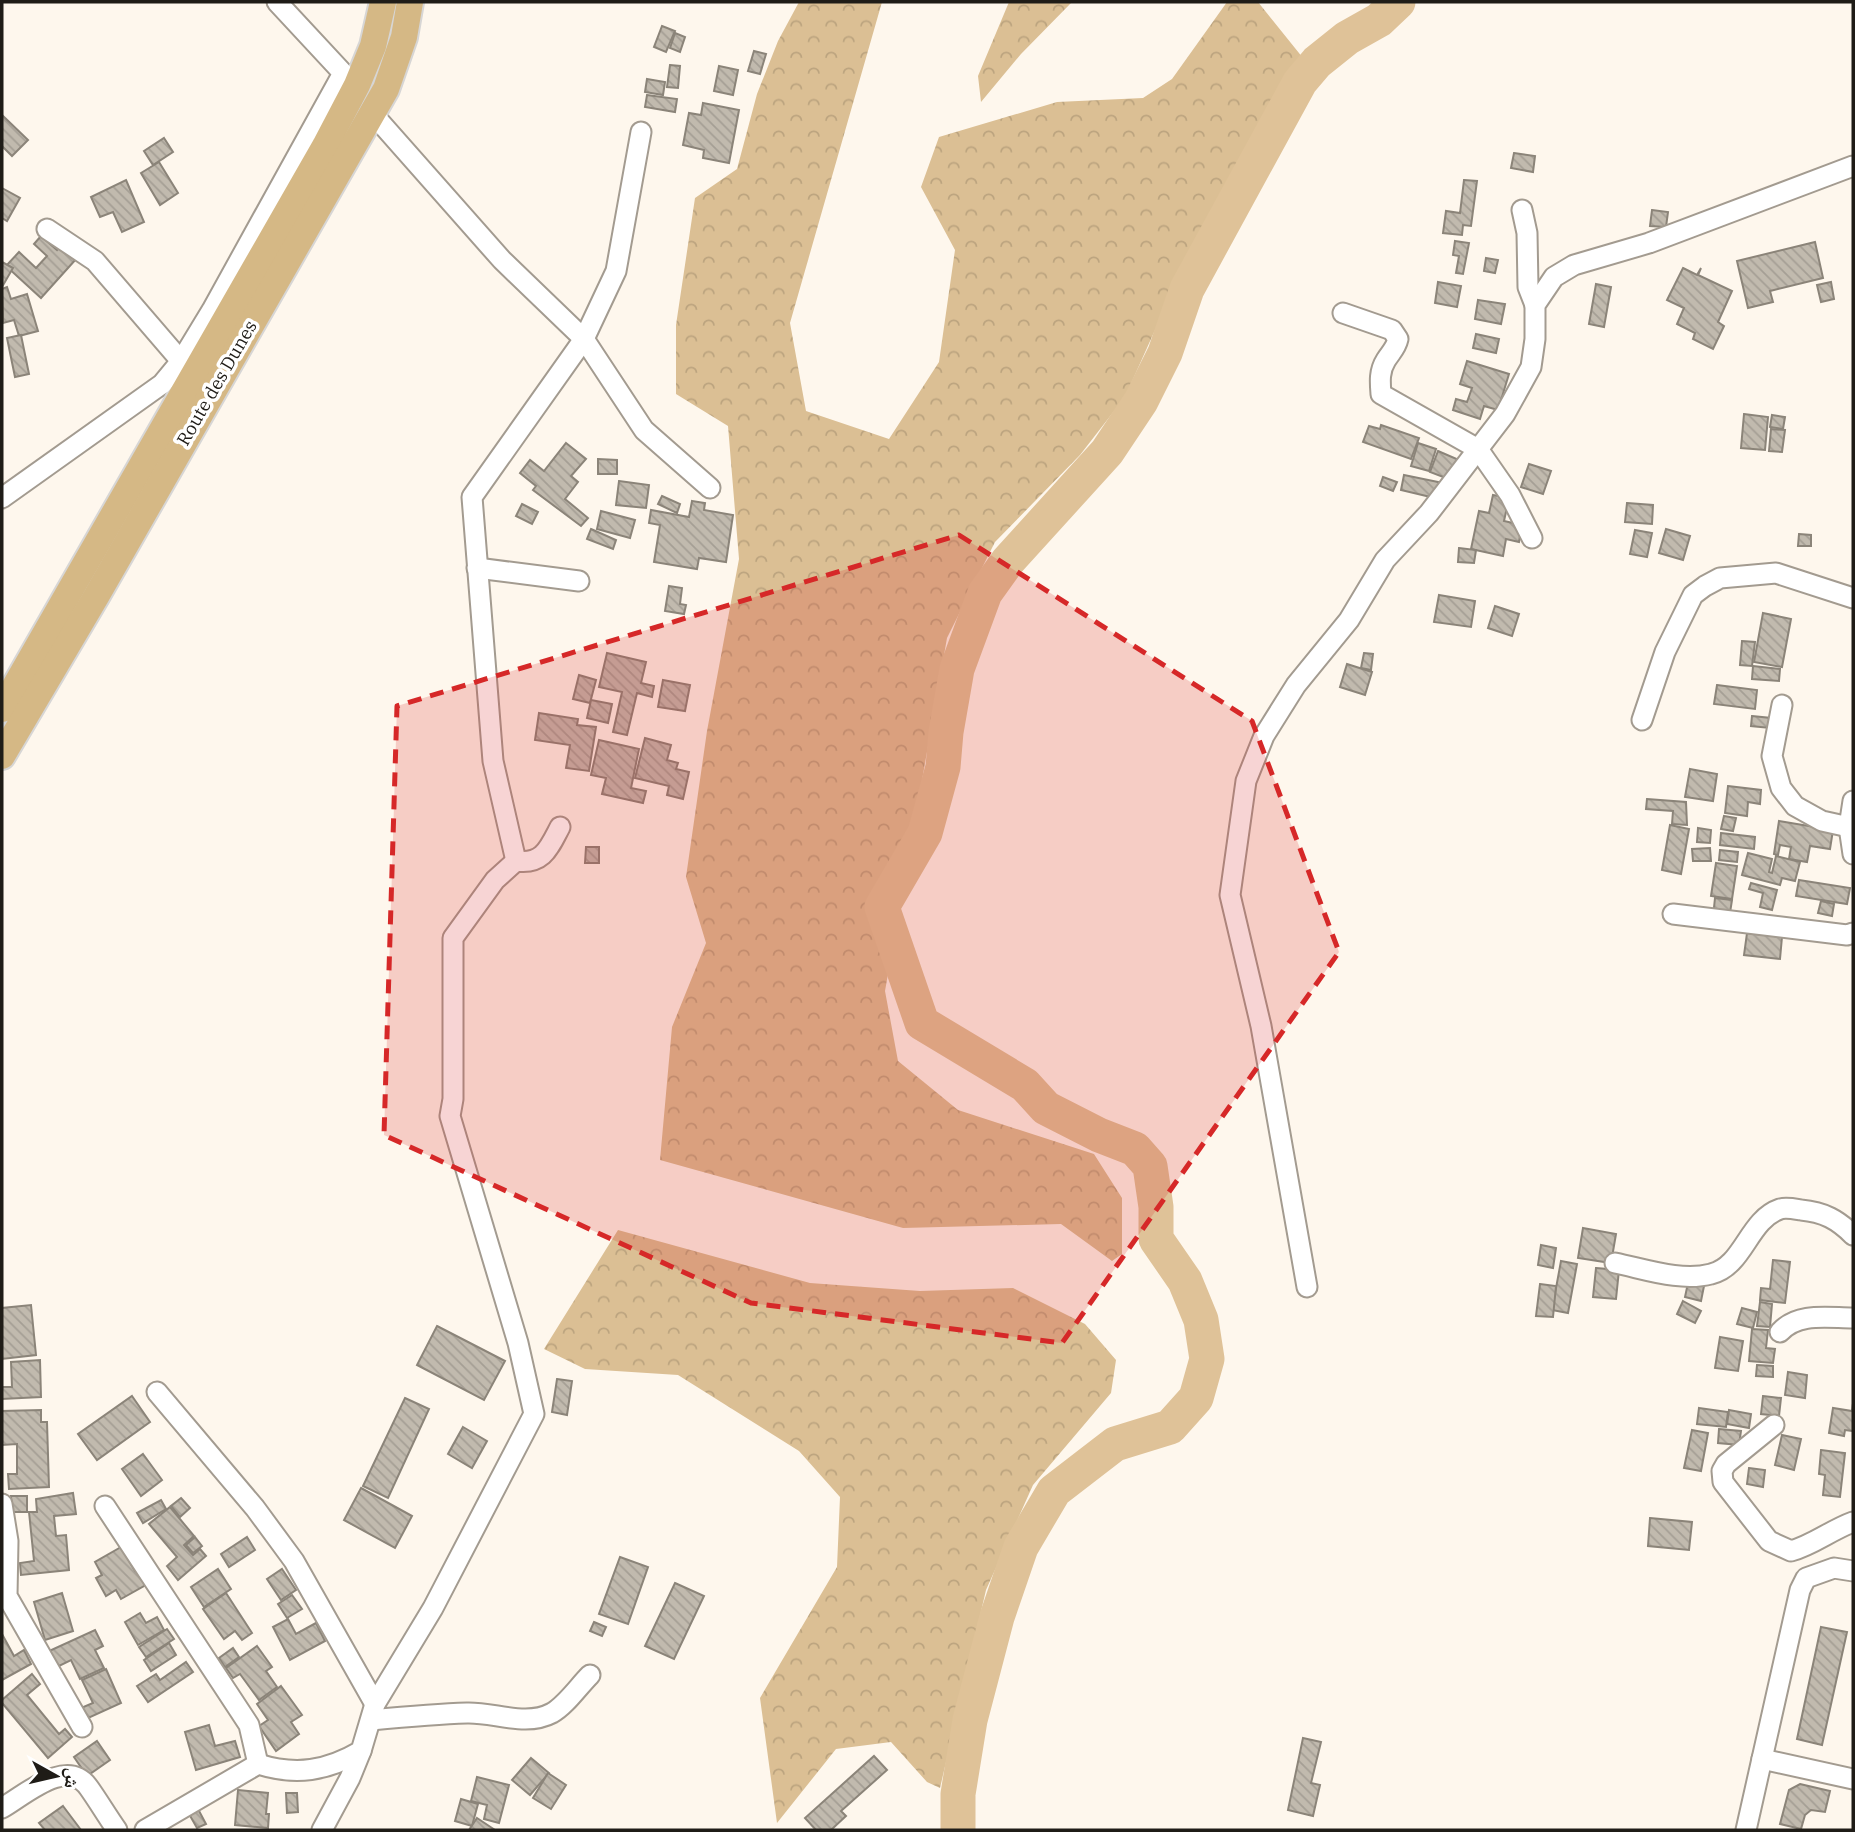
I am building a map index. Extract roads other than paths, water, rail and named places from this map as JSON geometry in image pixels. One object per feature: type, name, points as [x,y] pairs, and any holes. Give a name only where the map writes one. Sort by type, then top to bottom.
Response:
[{"type":"main road","name":"Route des Dunes","points":[[2,709],[325,146],[373,46],[383,2]]},
{"type":"main road","name":"Route des Dunes","points":[[2,755],[97,595],[386,89],[404,37],[410,2]]},
{"type":"street","points":[[2,498],[142,400],[162,384],[181,361],[344,73],[277,2]]},
{"type":"street","points":[[372,113],[502,260],[584,339],[644,430],[710,488]]},
{"type":"street","points":[[516,861],[492,761],[472,497],[584,339],[616,271],[641,131]]},
{"type":"street","points":[[1535,304],[1554,277],[1574,265],[1648,243],[1853,166]]},
{"type":"street","points":[[1307,1287],[1261,1026],[1230,895],[1246,781],[1264,736],[1296,685],[1349,620],[1385,561],[1429,513],[1506,414],[1531,367],[1535,339],[1535,304],[1528,287],[1527,233],[1522,210]]},
{"type":"street","points":[[47,229],[95,261],[181,361]]},
{"type":"street","points":[[1343,313],[1392,330],[1398,340],[1397,346],[1384,362],[1379,378],[1381,394],[1478,449],[1510,495],[1532,538]]},
{"type":"street","points":[[477,568],[579,581]]},
{"type":"street","points":[[1642,720],[1665,652],[1693,595],[1705,586],[1720,578],[1776,573],[1853,598]]},
{"type":"street","points":[[1782,705],[1772,756],[1781,788],[1796,806],[1822,821],[1849,827]]},
{"type":"street","points":[[1853,801],[1849,827],[1853,854]]},
{"type":"street","points":[[516,861],[529,863],[546,853],[560,827]]},
{"type":"street","points":[[322,1830],[350,1778],[373,1712],[433,1608],[534,1414],[518,1343],[450,1116],[453,1099],[453,938],[495,880],[516,861]]},
{"type":"street","points":[[1673,914],[1847,935],[1853,933]]},
{"type":"street","points":[[1615,1263],[1690,1277],[1710,1275],[1725,1269],[1767,1216],[1782,1208],[1808,1210],[1838,1220],[1853,1235]]},
{"type":"street","points":[[1780,1332],[1788,1323],[1805,1318],[1853,1318]]},
{"type":"street","points":[[157,1392],[255,1508],[294,1561],[373,1712]]},
{"type":"street","points":[[1774,1425],[1726,1464],[1722,1471],[1723,1482],[1769,1541],[1791,1551],[1806,1578]]},
{"type":"street","points":[[2,1504],[8,1541],[4,1596],[82,1727]]},
{"type":"street","points":[[105,1506],[248,1725],[258,1764]]},
{"type":"street","points":[[1791,1551],[1802,1548],[1835,1528],[1853,1522]]},
{"type":"street","points":[[1746,1830],[1800,1590],[1806,1578],[1834,1568],[1853,1572]]},
{"type":"street","points":[[373,1712],[468,1713],[517,1719],[535,1718],[551,1713],[590,1675]]},
{"type":"street","points":[[145,1830],[258,1764],[279,1770],[309,1769],[338,1765],[361,1751]]},
{"type":"street","points":[[1762,1759],[1853,1779]]},
{"type":"street","points":[[2,1808],[49,1780],[70,1775],[89,1787],[117,1830]]},
{"type":"waterway","points":[[958,1830],[958,1794],[970,1720],[997,1617],[1021,1547],[1054,1491],[1115,1444],[1170,1427],[1196,1398],[1207,1359],[1201,1320],[1185,1281],[1156,1239],[1156,1207],[1150,1166],[1135,1149],[1099,1135],[1046,1108],[1025,1085],[922,1023],[882,907],[925,833],[943,767],[957,669],[985,593],[1008,561],[1107,452],[1141,401],[1165,353],[1187,289],[1300,82],[1317,62],[1347,38],[1379,20],[1398,2]]}]
